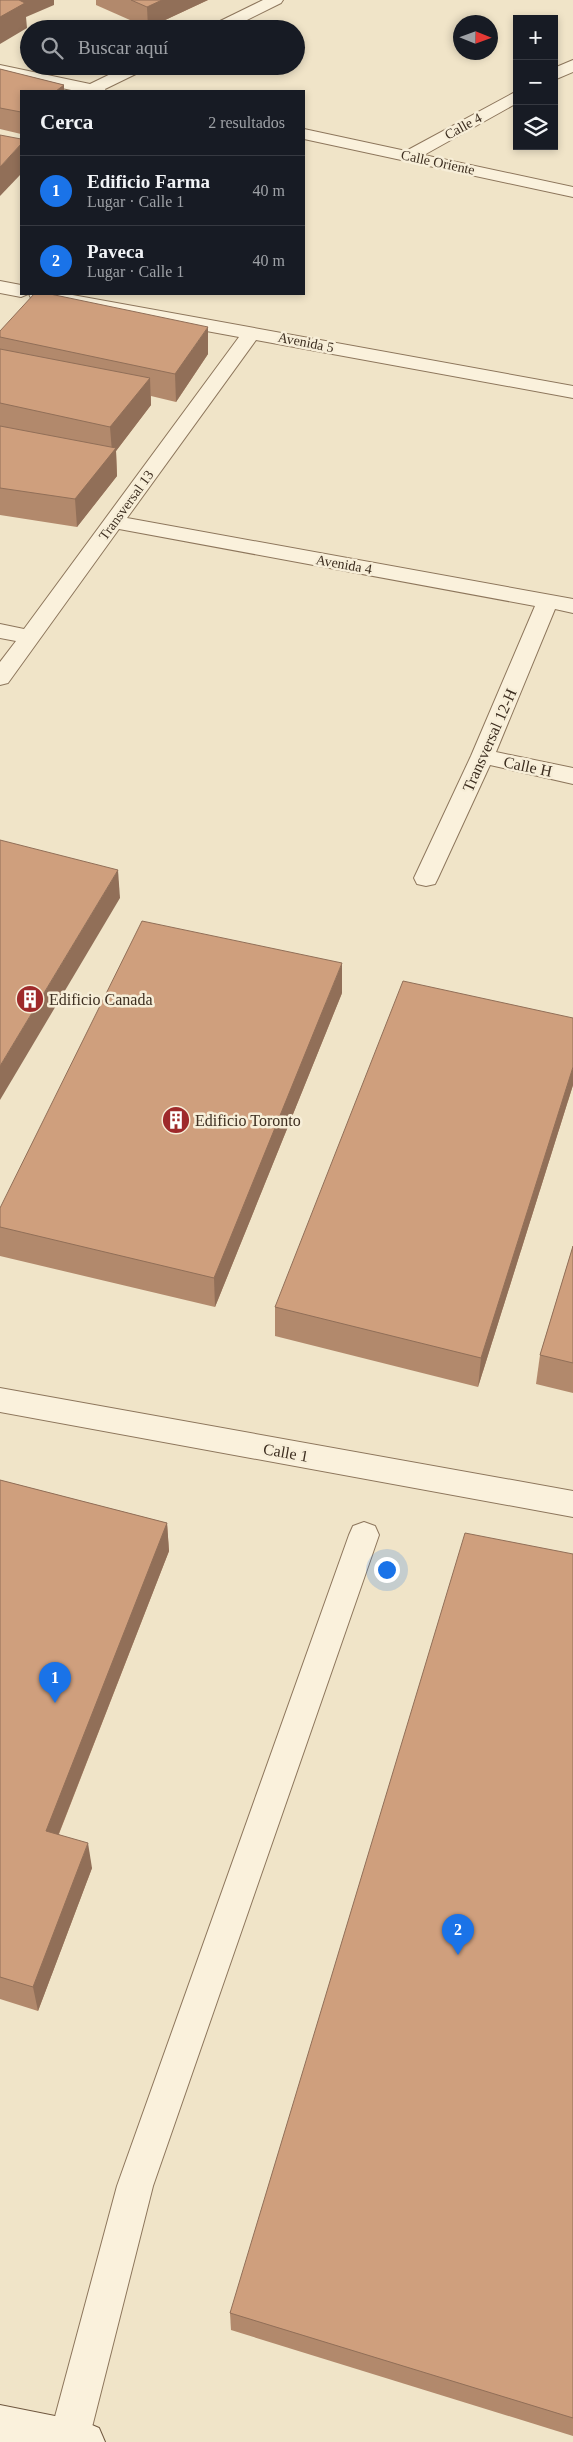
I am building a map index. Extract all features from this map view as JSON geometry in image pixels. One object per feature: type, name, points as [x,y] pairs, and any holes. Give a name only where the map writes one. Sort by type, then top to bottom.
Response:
[{"type":"street","points":[[234,20],[275,0]]},
{"type":"street","points":[[558,73],[573,65]]},
{"type":"street","points":[[0,70],[20,74]]},
{"type":"street","points":[[23,75],[90,90]]},
{"type":"street","points":[[97,90],[124,75]]},
{"type":"street","name":"Calle 4","points":[[409,156],[513,98]]},
{"type":"street","name":"Calle Oriente","points":[[305,134],[573,192]]},
{"type":"street","points":[[0,287],[20,291]]},
{"type":"street","name":"Avenida 5","points":[[44,295],[573,392]]},
{"type":"street","name":"Transversal 13","points":[[0,678],[28,637],[252,332]]},
{"type":"street","name":"Avenida 4","points":[[114,522],[573,606]]},
{"type":"street","name":"Transversal 12-H","points":[[426,878],[484,756],[548,601]]},
{"type":"street","points":[[0,631],[28,637]]},
{"type":"street","name":"Calle H","points":[[484,756],[573,776]]},
{"type":"street","name":"Calle 1","points":[[0,1400],[573,1504]]},
{"type":"street","points":[[0,2425],[77,2440],[135,2186],[364,1535]]},
{"type":"building","points":[[0,0],[19,0],[25,3],[0,17]]},
{"type":"building","points":[[131,0],[162,0],[147,7]]},
{"type":"building","points":[[0,69],[64,85],[57,90],[20,90],[20,112],[0,108]]},
{"type":"building","points":[[0,135],[20,139],[20,145],[0,167]]},
{"type":"building","points":[[33,295],[55,295],[208,327],[175,374],[0,337],[0,331]]},
{"type":"building","points":[[0,349],[150,378],[110,427],[0,403]]},
{"type":"building","points":[[0,426],[116,448],[75,499],[0,488]]},
{"type":"building","name":"Edificio Canada","points":[[0,840],[118,870],[0,1066]]},
{"type":"building","name":"Edificio Toronto","points":[[142,921],[342,963],[214,1278],[0,1227],[0,1208]]},
{"type":"building","points":[[403,981],[573,1018],[573,1067],[481,1358],[275,1307]]},
{"type":"building","points":[[573,1246],[573,1363],[540,1355]]},
{"type":"building","points":[[0,1480],[167,1523],[46,1831],[88,1843],[33,1987],[0,1977]]},
{"type":"building","points":[[465,1533],[573,1554],[573,2418],[230,2313]]},
{"type":"place","name":"Edificio Canada","points":[[30,999]]},
{"type":"place","name":"Edificio Toronto","points":[[176,1120]]},
{"type":"place","name":"Edificio Farma","points":[[55,1703]]},
{"type":"place","name":"Paveca","points":[[458,1955]]}]
